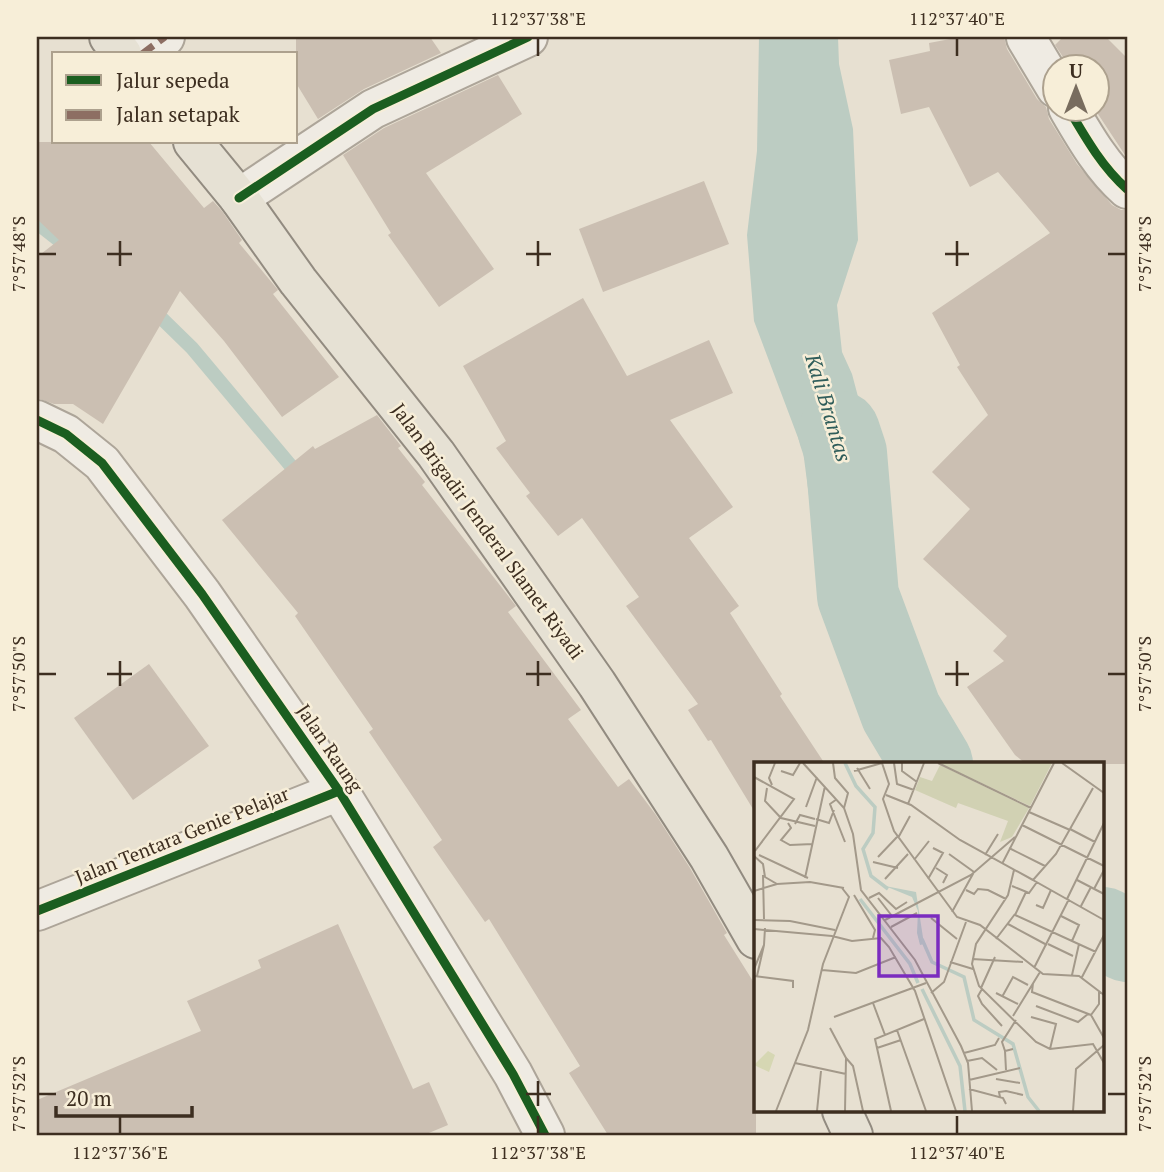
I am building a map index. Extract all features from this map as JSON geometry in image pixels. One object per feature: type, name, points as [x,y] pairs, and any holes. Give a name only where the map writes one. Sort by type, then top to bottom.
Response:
[{"type":"main road","points":[[109,37],[120,52]]},
{"type":"main road","name":"Jalan Brigadir Jenderal Slamet Riyadi","points":[[195,144],[239,198],[298,281],[444,465],[597,684],[709,857],[754,936]]},
{"type":"main road","points":[[842,1112],[853,1135]]},
{"type":"street","points":[[145,52],[165,37]]},
{"type":"street","points":[[239,198],[373,109],[528,37]]},
{"type":"street","points":[[1026,38],[1042,66]]},
{"type":"street","points":[[1076,122],[1094,151],[1127,189]]},
{"type":"street","name":"Jalan Raung","points":[[37,420],[66,434],[102,463],[202,594],[339,791],[513,1074],[545,1135]]},
{"type":"street","name":"Jalan Tentara Genie Pelajar","points":[[37,911],[339,791]]},
{"type":"water","points":[[759,37],[838,37],[839,64],[853,129],[858,240],[837,305],[842,352],[852,374],[879,476],[889,529],[817,556],[803,451],[754,321],[747,235],[757,151]]},
{"type":"building","points":[[296,37],[430,37],[441,53],[364,89],[318,119],[298,86]]},
{"type":"building","points":[[961,37],[1004,37],[1007,49],[1042,103],[1042,122],[1051,122],[1077,164],[1112,205],[1127,210],[1127,764],[1024,762],[1015,755],[967,687],[1004,661],[993,651],[1007,636],[923,559],[970,509],[932,472],[988,415],[957,367],[960,365],[932,313],[1050,233],[998,172],[970,187],[929,107],[901,114],[889,60],[930,51],[929,43]]},
{"type":"building","points":[[1063,37],[1106,37],[1127,58],[1127,158],[1103,122],[1112,122],[1112,52],[1060,52],[1055,45]]},
{"type":"building","points":[[498,75],[522,114],[426,173],[494,269],[439,307],[388,235],[391,233],[343,155],[384,128]]},
{"type":"building","points":[[37,142],[151,144],[204,208],[213,201],[222,211],[242,240],[239,243],[278,290],[273,294],[339,377],[282,417],[224,341],[180,291],[103,424],[73,404],[54,404],[37,398],[37,257],[59,240],[37,219]]},
{"type":"building","points":[[704,181],[729,244],[603,292],[579,229]]},
{"type":"building","points":[[583,298],[627,376],[709,340],[733,393],[670,420],[733,507],[689,538],[739,606],[730,613],[824,762],[754,762],[754,811],[711,740],[708,741],[688,710],[698,704],[626,606],[639,597],[582,518],[558,536],[526,496],[530,493],[496,448],[506,441],[463,366]]},
{"type":"building","points":[[377,415],[401,446],[398,448],[425,482],[422,485],[516,606],[508,612],[581,710],[568,719],[618,787],[629,779],[656,815],[690,868],[727,933],[724,935],[754,983],[756,1135],[608,1135],[569,1073],[580,1066],[489,919],[485,922],[433,847],[442,840],[369,732],[373,729],[295,616],[298,613],[222,520],[313,446],[315,449]]},
{"type":"building","points":[[149,664],[209,746],[133,800],[74,718]]},
{"type":"building","points":[[338,924],[413,1089],[429,1082],[448,1125],[424,1135],[37,1135],[37,1100],[201,1031],[187,1001],[261,968],[258,960]]},
{"type":"waterway","points":[[37,223],[74,252]]},
{"type":"waterway","points":[[150,307],[192,348],[301,478]]},
{"type":"waterway","name":"Kali Brantas","points":[[839,432],[846,453],[858,596],[901,712],[931,762]]},
{"type":"waterway","name":"Kali Brantas","points":[[1104,929],[1127,941]]},
{"type":"marked path","points":[[145,52],[165,37]]},
{"type":"cycle path","points":[[239,198],[373,109],[528,37]]},
{"type":"cycle path","points":[[1076,122],[1102,161],[1127,189]]},
{"type":"cycle path","points":[[37,420],[66,434],[102,463],[202,594],[339,791],[513,1074],[545,1135]]},
{"type":"cycle path","points":[[37,911],[339,791]]}]
